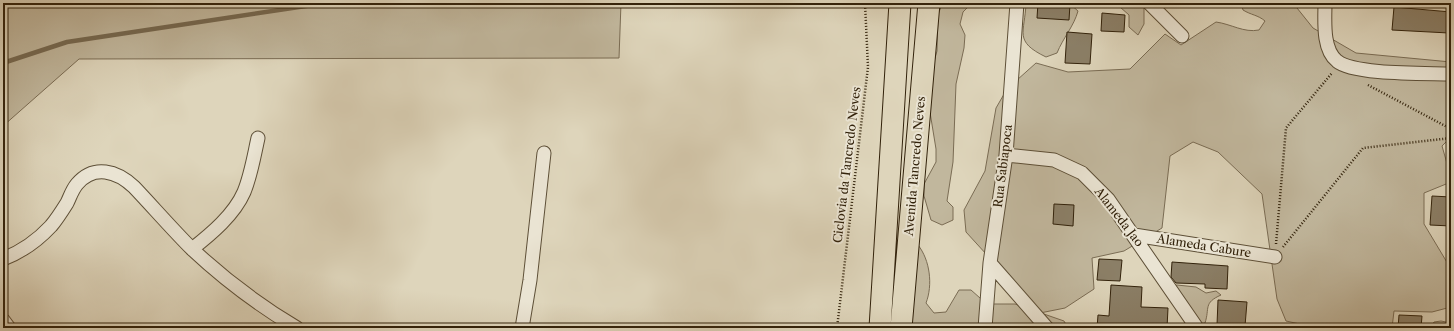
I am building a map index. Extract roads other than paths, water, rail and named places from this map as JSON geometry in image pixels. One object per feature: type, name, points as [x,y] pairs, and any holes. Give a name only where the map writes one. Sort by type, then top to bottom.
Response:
[{"type":"main road","name":"Avenida Tancredo Neves","points":[[880,328],[900,3]]},
{"type":"main road","name":"Avenida Tancredo Neves","points":[[901,328],[929,3]]},
{"type":"street","name":"Rua Sabiapoca","points":[[985,328],[990,263],[1006,155],[1017,3]]},
{"type":"street","points":[[1149,3],[1182,36]]},
{"type":"street","points":[[1325,3],[1325,28],[1329,48],[1336,61],[1352,68],[1451,74]]},
{"type":"street","points":[[192,249],[209,235],[238,202],[248,178],[258,138]]},
{"type":"street","points":[[522,328],[530,280],[544,153]]},
{"type":"street","name":"Alameda Jao","points":[[1006,155],[1054,160],[1082,173],[1108,199],[1134,234],[1197,328]]},
{"type":"street","points":[[3,259],[24,249],[50,227],[59,216],[77,184],[93,174],[104,172],[114,173],[124,177],[192,249],[231,282],[297,328]]},
{"type":"street","name":"Alameda Cabure","points":[[1134,234],[1275,257]]},
{"type":"street","points":[[990,263],[1047,328]]},
{"type":"street","points":[[3,320],[9,328]]},
{"type":"waterway","points":[[3,63],[67,42],[326,3]]}]
